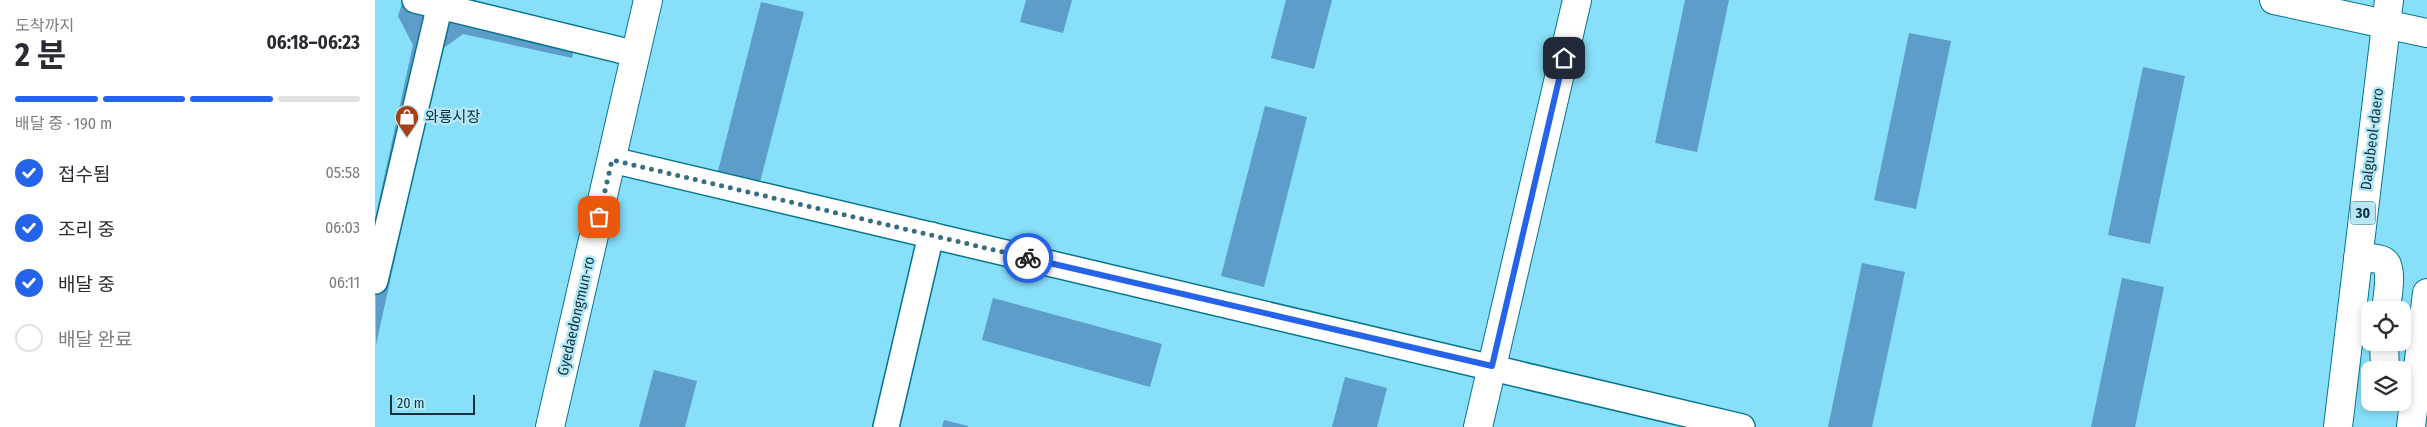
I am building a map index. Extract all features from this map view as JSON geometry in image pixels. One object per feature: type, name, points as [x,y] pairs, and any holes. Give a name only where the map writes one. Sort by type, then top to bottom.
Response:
[{"type":"main road","name":"Gyedaedongmun-ro","points":[[550,427],[648,0]]},
{"type":"main road","points":[[1478,427],[1577,0]]},
{"type":"main road","points":[[2274,0],[2387,13],[2427,33]]},
{"type":"main road","name":"Dalgubeol-daero","points":[[2337,427],[2387,13]]},
{"type":"main road","points":[[2358,258],[2385,262],[2389,269],[2387,301]]},
{"type":"main road","points":[[2411,427],[2427,293]]},
{"type":"main road","points":[[2401,411],[2407,427]]},
{"type":"street","points":[[415,0],[440,3],[636,54]]},
{"type":"street","points":[[375,281],[385,198],[440,3]]},
{"type":"street","points":[[612,160],[1492,366],[1742,427]]},
{"type":"street","points":[[886,427],[931,235]]},
{"type":"building","name":"와룡시장","points":[[403,0],[474,0],[477,3],[579,26],[572,58],[463,34],[441,50],[376,345],[375,219],[413,45],[398,16]]},
{"type":"building","points":[[1026,0],[1072,0],[1063,33],[1020,22]]},
{"type":"building","points":[[1286,0],[1332,0],[1314,69],[1271,58]]},
{"type":"building","points":[[1685,0],[1729,0],[1697,152],[1655,143]]},
{"type":"building","points":[[761,2],[804,12],[760,182],[718,171]]},
{"type":"building","points":[[1909,33],[1951,41],[1916,209],[1874,200]]},
{"type":"building","points":[[2143,67],[2185,76],[2150,244],[2108,235]]},
{"type":"building","points":[[1265,106],[1307,117],[1264,287],[1221,276]]},
{"type":"building","points":[[1862,263],[1905,272],[1872,427],[1828,427]]},
{"type":"building","points":[[2122,278],[2164,287],[2135,427],[2091,427]]},
{"type":"building","points":[[993,298],[1162,344],[1150,387],[982,340]]},
{"type":"building","points":[[654,370],[697,381],[685,427],[639,427]]},
{"type":"building","points":[[1345,377],[1387,388],[1377,427],[1332,427]]},
{"type":"building","points":[[944,420],[968,426],[968,427],[942,427]]},
{"type":"way so far","points":[[599,217],[612,160],[1028,258]]},
{"type":"place","name":"와룡시장","points":[[407,138]]},
{"type":"route","points":[[1028,258],[1492,366],[1564,58]]}]
